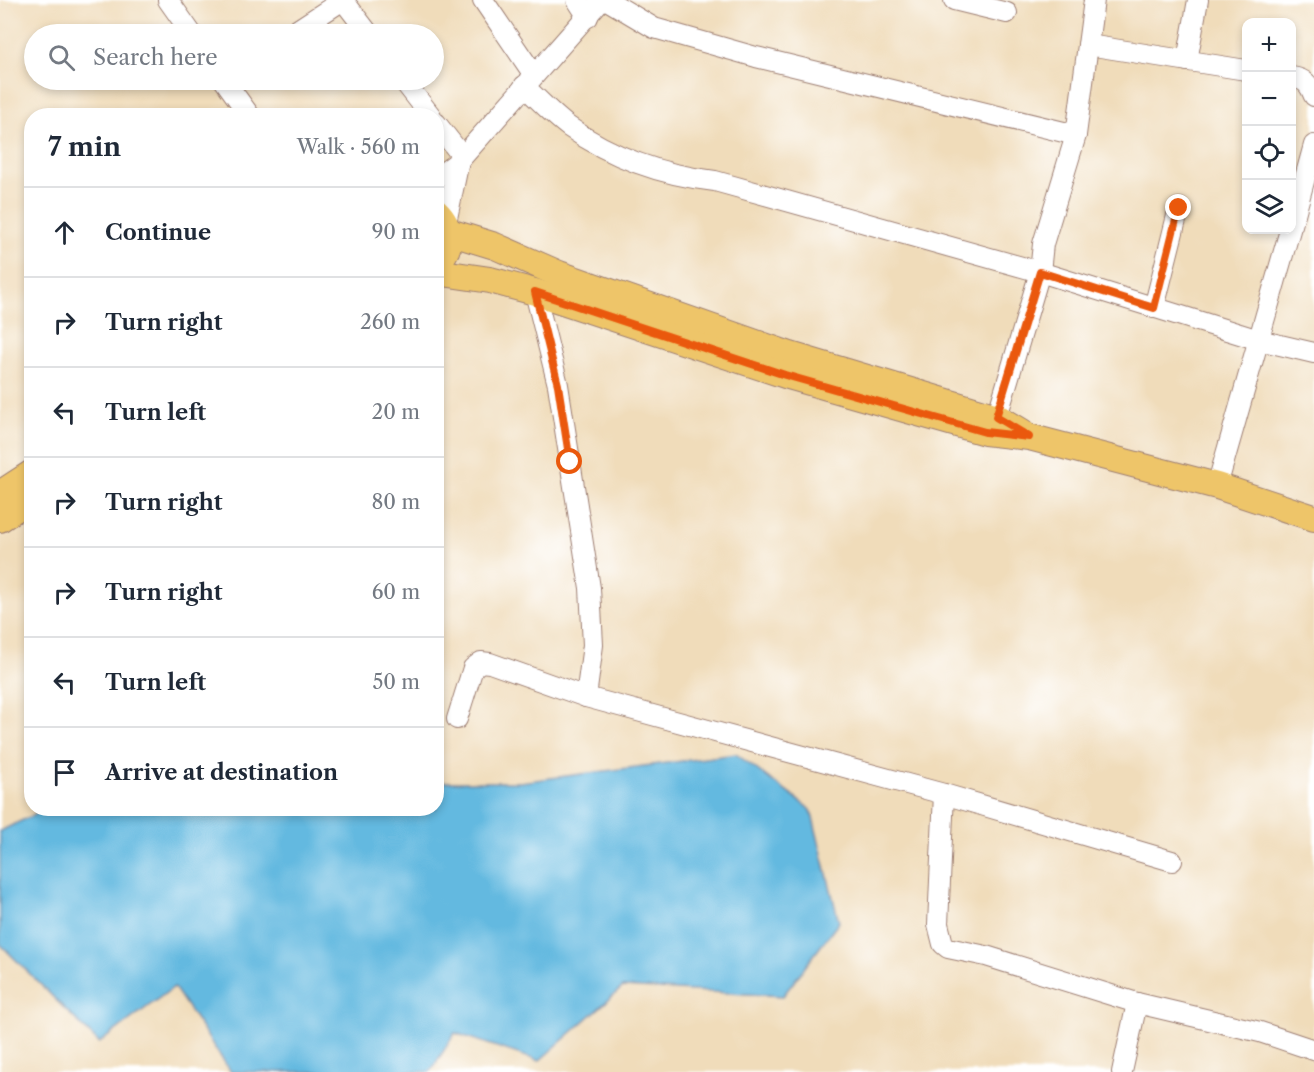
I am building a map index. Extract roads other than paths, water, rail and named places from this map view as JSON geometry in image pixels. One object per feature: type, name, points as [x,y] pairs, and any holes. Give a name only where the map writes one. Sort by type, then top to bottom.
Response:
[{"type":"main road","points":[[444,222],[448,246],[444,254]]},
{"type":"main road","points":[[444,222],[558,274],[790,355],[996,417],[1029,437]]},
{"type":"main road","points":[[444,273],[490,280],[535,292],[785,375],[985,432],[1029,437],[1217,486],[1314,518]]},
{"type":"main road","points":[[0,494],[24,478]]},
{"type":"main road","points":[[0,519],[24,503]]},
{"type":"street","points":[[168,0],[185,24]]},
{"type":"street","points":[[306,24],[343,0],[361,24]]},
{"type":"street","points":[[483,0],[529,81],[568,126],[628,161],[688,178],[715,182],[1040,272],[1259,340],[1314,353]]},
{"type":"street","points":[[578,0],[588,17]]},
{"type":"street","points":[[444,171],[460,159],[601,0]]},
{"type":"street","points":[[607,0],[654,28],[744,54],[1076,135]]},
{"type":"street","points":[[954,0],[1007,13]]},
{"type":"street","points":[[996,417],[1040,272],[1043,244],[1076,135],[1094,0]]},
{"type":"street","points":[[1188,61],[1198,0]]},
{"type":"street","points":[[1088,45],[1242,69]]},
{"type":"street","points":[[1296,77],[1301,78],[1310,86],[1314,96]]},
{"type":"street","points":[[231,90],[244,108]]},
{"type":"street","points":[[411,90],[425,108]]},
{"type":"street","points":[[444,135],[460,159],[444,222]]},
{"type":"street","points":[[1296,210],[1314,145]]},
{"type":"street","points":[[1154,308],[1179,208]]},
{"type":"street","points":[[1217,486],[1289,234]]},
{"type":"street","points":[[535,292],[558,385],[590,588],[593,645],[586,697]]},
{"type":"street","points":[[457,719],[473,668],[481,662],[490,663],[586,697],[944,794],[1172,861]]},
{"type":"street","points":[[944,794],[938,924],[943,944],[948,948],[987,956],[1137,1003],[1260,1032],[1314,1050]]},
{"type":"street","points":[[1122,1072],[1137,1003]]},
{"type":"water","points":[[736,754],[811,810],[839,922],[783,996],[623,987],[539,1061],[455,1033],[430,1072],[231,1072],[174,987],[99,1043],[0,944],[0,831],[31,816],[444,816],[444,782],[520,782]]}]
